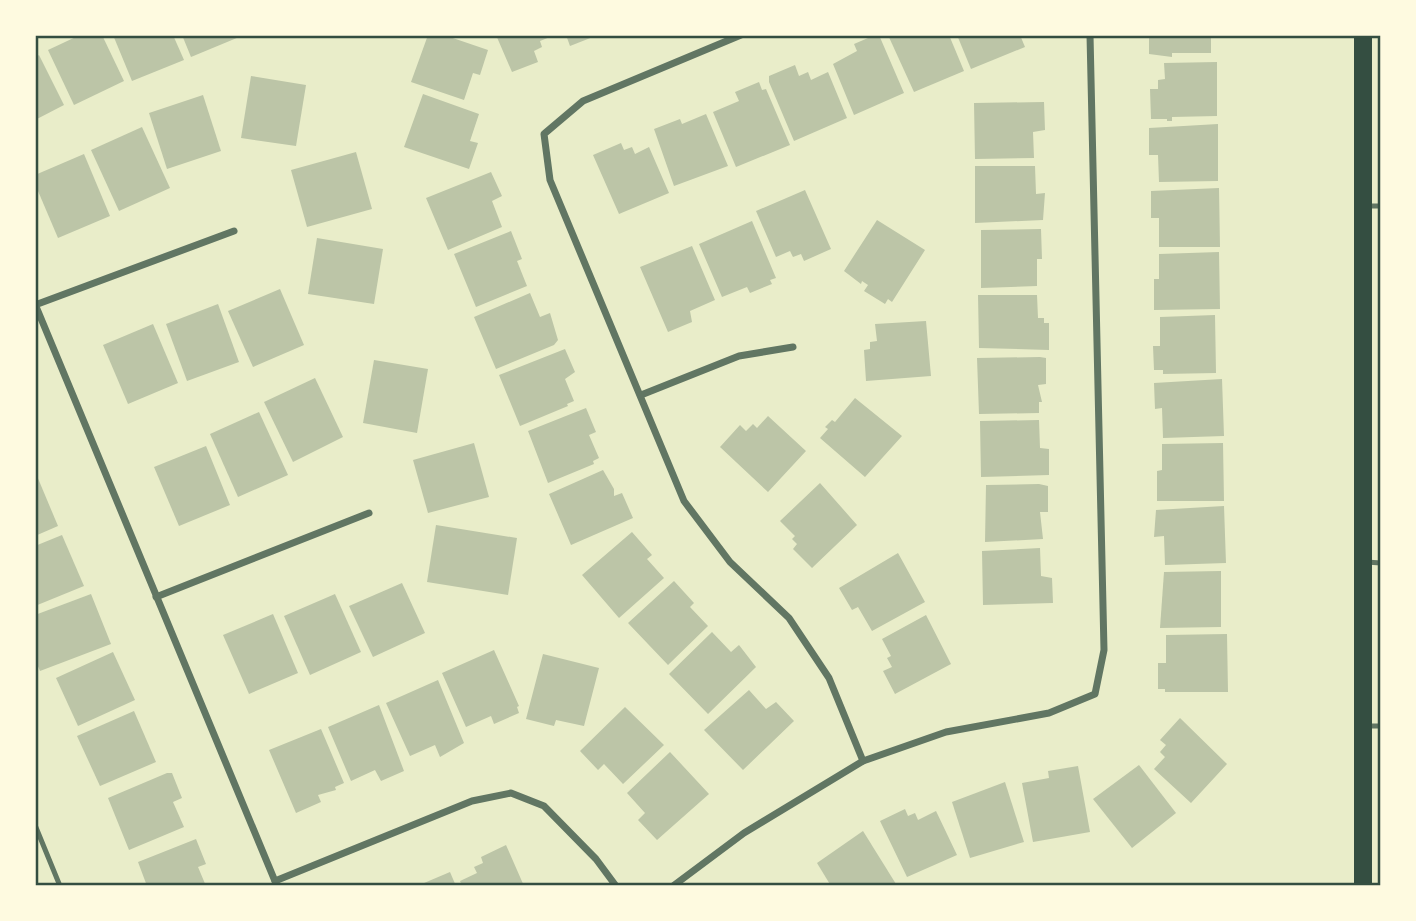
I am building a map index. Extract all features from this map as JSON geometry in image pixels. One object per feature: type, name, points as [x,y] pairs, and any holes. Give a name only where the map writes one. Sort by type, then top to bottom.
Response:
[{"type":"main road","points":[[1363,35],[1372,206],[1372,726],[1363,886]]},
{"type":"street","points":[[741,35],[583,101],[544,134],[550,180],[684,501],[730,562],[789,618],[829,678],[863,761]]},
{"type":"street","points":[[673,886],[744,833],[863,761],[946,732],[1049,713],[1095,694],[1104,650],[1090,35]]},
{"type":"street","points":[[234,231],[35,304],[276,884],[472,801],[511,793],[544,806],[596,859],[616,886]]},
{"type":"street","points":[[641,394],[739,356],[793,347]]},
{"type":"street","points":[[156,597],[369,513]]},
{"type":"lane","points":[[35,825],[60,886]]},
{"type":"building","points":[[80,35],[102,35],[124,81],[74,105],[48,50]]},
{"type":"building","points":[[113,35],[173,35],[184,60],[132,81]]},
{"type":"building","points":[[182,35],[244,35],[191,57]]},
{"type":"building","points":[[428,35],[444,35],[488,50],[480,75],[473,73],[464,100],[411,82]]},
{"type":"building","points":[[496,35],[555,35],[540,41],[542,47],[534,51],[538,62],[512,72]]},
{"type":"building","points":[[566,35],[598,35],[570,46]]},
{"type":"building","points":[[879,35],[904,93],[854,115],[833,64],[857,51],[854,44]]},
{"type":"building","points":[[888,35],[949,35],[964,71],[914,92]]},
{"type":"building","points":[[957,35],[1020,35],[1025,47],[971,69]]},
{"type":"building","points":[[1149,35],[1211,35],[1211,53],[1172,53],[1172,57],[1149,54]]},
{"type":"building","points":[[39,55],[64,105],[35,120],[35,58]]},
{"type":"building","points":[[1217,62],[1217,116],[1172,117],[1172,121],[1151,119],[1150,89],[1158,89],[1158,80],[1165,79],[1164,63]]},
{"type":"building","points":[[795,65],[799,76],[808,72],[811,80],[828,72],[847,118],[794,141],[769,82],[769,76]]},
{"type":"building","points":[[251,76],[306,85],[296,146],[241,138]]},
{"type":"building","points":[[759,82],[762,90],[766,89],[790,145],[736,167],[713,112],[739,101],[735,92]]},
{"type":"building","points":[[423,94],[479,114],[470,141],[478,143],[469,169],[404,147]]},
{"type":"building","points":[[203,95],[221,151],[167,169],[149,113]]},
{"type":"building","points":[[1044,102],[1045,130],[1033,132],[1034,158],[975,159],[974,103]]},
{"type":"building","points":[[706,114],[728,166],[674,186],[654,129],[680,119],[682,124]]},
{"type":"building","points":[[1218,124],[1218,181],[1159,182],[1158,155],[1149,155],[1149,128]]},
{"type":"building","points":[[142,127],[170,188],[119,211],[91,150]]},
{"type":"building","points":[[621,143],[624,150],[632,147],[635,154],[649,147],[669,193],[619,214],[593,155]]},
{"type":"building","points":[[356,152],[372,209],[307,227],[291,170]]},
{"type":"building","points":[[84,154],[110,216],[58,238],[35,184],[35,175]]},
{"type":"building","points":[[975,166],[1035,166],[1036,194],[1045,193],[1043,220],[975,223]]},
{"type":"building","points":[[491,172],[502,196],[492,201],[502,227],[448,250],[426,198]]},
{"type":"building","points":[[1219,188],[1220,247],[1159,247],[1159,218],[1151,218],[1151,191]]},
{"type":"building","points":[[805,190],[831,249],[804,261],[801,254],[793,257],[790,251],[776,257],[756,211]]},
{"type":"building","points":[[877,220],[925,250],[892,302],[888,299],[885,304],[864,291],[868,285],[862,281],[861,284],[844,271]]},
{"type":"building","points":[[752,221],[776,278],[770,280],[772,284],[750,293],[747,287],[722,297],[699,244]]},
{"type":"building","points":[[1041,229],[1042,259],[1037,259],[1037,286],[981,288],[981,230]]},
{"type":"building","points":[[511,231],[522,259],[517,261],[527,286],[476,307],[454,254]]},
{"type":"building","points":[[317,238],[383,249],[374,304],[308,294]]},
{"type":"building","points":[[692,246],[715,300],[690,311],[692,322],[668,332],[640,267]]},
{"type":"building","points":[[1219,252],[1220,309],[1154,310],[1154,279],[1159,279],[1159,254]]},
{"type":"building","points":[[280,289],[304,345],[253,367],[228,311]]},
{"type":"building","points":[[530,293],[540,317],[550,313],[558,340],[554,345],[496,369],[474,317]]},
{"type":"building","points":[[978,295],[1037,295],[1038,318],[1044,318],[1044,323],[1049,323],[1049,350],[979,348]]},
{"type":"building","points":[[218,304],[239,362],[187,381],[166,324]]},
{"type":"building","points":[[1215,315],[1216,373],[1163,374],[1163,370],[1154,370],[1153,346],[1160,346],[1160,317]]},
{"type":"building","points":[[926,321],[931,376],[866,381],[864,350],[870,349],[870,342],[877,341],[875,324]]},
{"type":"building","points":[[153,324],[178,383],[128,404],[103,345]]},
{"type":"building","points":[[565,349],[575,372],[565,379],[574,401],[520,426],[499,375]]},
{"type":"building","points":[[977,358],[1046,358],[1046,384],[1038,385],[1042,402],[1039,402],[1039,413],[979,414]]},
{"type":"building","points":[[374,360],[428,369],[417,433],[363,423]]},
{"type":"building","points":[[315,378],[343,437],[293,462],[264,402]]},
{"type":"building","points":[[1222,379],[1224,436],[1163,438],[1162,408],[1155,409],[1154,383]]},
{"type":"building","points":[[855,398],[902,436],[865,477],[820,438],[828,429],[825,427],[832,420],[835,422]]},
{"type":"building","points":[[586,408],[596,432],[589,435],[599,458],[593,461],[594,464],[548,483],[528,431]]},
{"type":"building","points":[[259,412],[288,475],[238,497],[210,434]]},
{"type":"building","points":[[768,416],[806,451],[768,492],[720,447],[740,425],[746,431],[753,424],[757,428]]},
{"type":"building","points":[[1039,420],[1040,448],[1049,449],[1049,475],[981,477],[980,421]]},
{"type":"building","points":[[474,443],[489,497],[428,513],[413,460]]},
{"type":"building","points":[[1223,443],[1224,501],[1157,501],[1157,471],[1162,470],[1162,444]]},
{"type":"building","points":[[206,446],[230,505],[179,526],[154,467]]},
{"type":"building","points":[[603,470],[614,489],[614,496],[622,493],[633,518],[571,545],[549,494]]},
{"type":"building","points":[[37,476],[58,526],[35,536],[35,477]]},
{"type":"building","points":[[820,483],[857,525],[812,568],[793,549],[797,544],[792,539],[795,536],[780,521]]},
{"type":"building","points":[[986,485],[1048,486],[1048,512],[1040,512],[1043,539],[985,542]]},
{"type":"building","points":[[1224,506],[1226,563],[1165,565],[1164,536],[1154,537],[1156,510]]},
{"type":"building","points":[[436,525],[517,538],[508,595],[427,582]]},
{"type":"building","points":[[632,532],[652,555],[647,559],[664,578],[619,618],[582,575]]},
{"type":"building","points":[[62,535],[84,586],[35,606],[35,546]]},
{"type":"building","points":[[1040,548],[1041,576],[1052,578],[1053,603],[983,605],[982,551]]},
{"type":"building","points":[[898,553],[925,602],[872,631],[858,607],[852,610],[839,588]]},
{"type":"building","points":[[1221,571],[1221,627],[1160,628],[1164,572]]},
{"type":"building","points":[[674,581],[694,603],[690,607],[708,626],[668,665],[628,623]]},
{"type":"building","points":[[402,583],[425,633],[373,657],[349,606]]},
{"type":"building","points":[[91,594],[111,644],[40,671],[35,659],[35,615]]},
{"type":"building","points":[[335,594],[361,652],[310,675],[284,616]]},
{"type":"building","points":[[273,614],[298,673],[249,694],[223,635]]},
{"type":"building","points":[[926,615],[951,664],[895,694],[883,671],[892,667],[887,658],[891,656],[882,639]]},
{"type":"building","points":[[712,632],[731,652],[739,645],[756,667],[708,714],[669,674]]},
{"type":"building","points":[[1227,634],[1228,692],[1165,692],[1165,689],[1158,689],[1158,663],[1166,663],[1166,635]]},
{"type":"building","points":[[494,650],[519,706],[519,713],[494,724],[491,716],[466,727],[442,673]]},
{"type":"building","points":[[113,652],[135,700],[78,726],[56,678]]},
{"type":"building","points":[[543,654],[599,668],[584,726],[556,720],[554,726],[526,719]]},
{"type":"building","points":[[438,680],[464,743],[440,757],[435,745],[410,756],[386,703]]},
{"type":"building","points":[[749,690],[766,709],[776,702],[794,721],[743,770],[704,730]]},
{"type":"building","points":[[379,705],[404,771],[381,781],[375,770],[351,781],[328,727]]},
{"type":"building","points":[[625,707],[664,745],[623,784],[604,764],[598,770],[580,751]]},
{"type":"building","points":[[134,711],[156,762],[100,786],[77,736]]},
{"type":"building","points":[[1180,718],[1227,764],[1191,803],[1154,769],[1165,757],[1160,752],[1166,745],[1160,740]]},
{"type":"building","points":[[321,729],[344,783],[335,787],[336,790],[318,795],[321,802],[296,813],[269,750]]},
{"type":"building","points":[[670,752],[709,794],[657,840],[638,820],[645,813],[627,793]]},
{"type":"building","points":[[1139,765],[1176,813],[1132,848],[1093,799]]},
{"type":"building","points":[[1078,766],[1090,832],[1033,842],[1022,783],[1049,778],[1048,771]]},
{"type":"building","points":[[172,773],[182,798],[173,802],[184,827],[129,850],[108,798]]},
{"type":"building","points":[[1005,782],[1024,842],[970,858],[952,802]]},
{"type":"building","points":[[905,809],[908,816],[915,813],[918,820],[936,811],[957,855],[907,877],[880,821]]},
{"type":"building","points":[[863,831],[896,884],[831,886],[817,863]]},
{"type":"building","points":[[196,839],[206,864],[198,867],[206,886],[147,886],[138,862]]},
{"type":"building","points":[[506,845],[524,886],[462,886],[460,881],[477,873],[474,867],[483,863],[481,857]]},
{"type":"building","points":[[450,872],[456,886],[417,886]]}]
